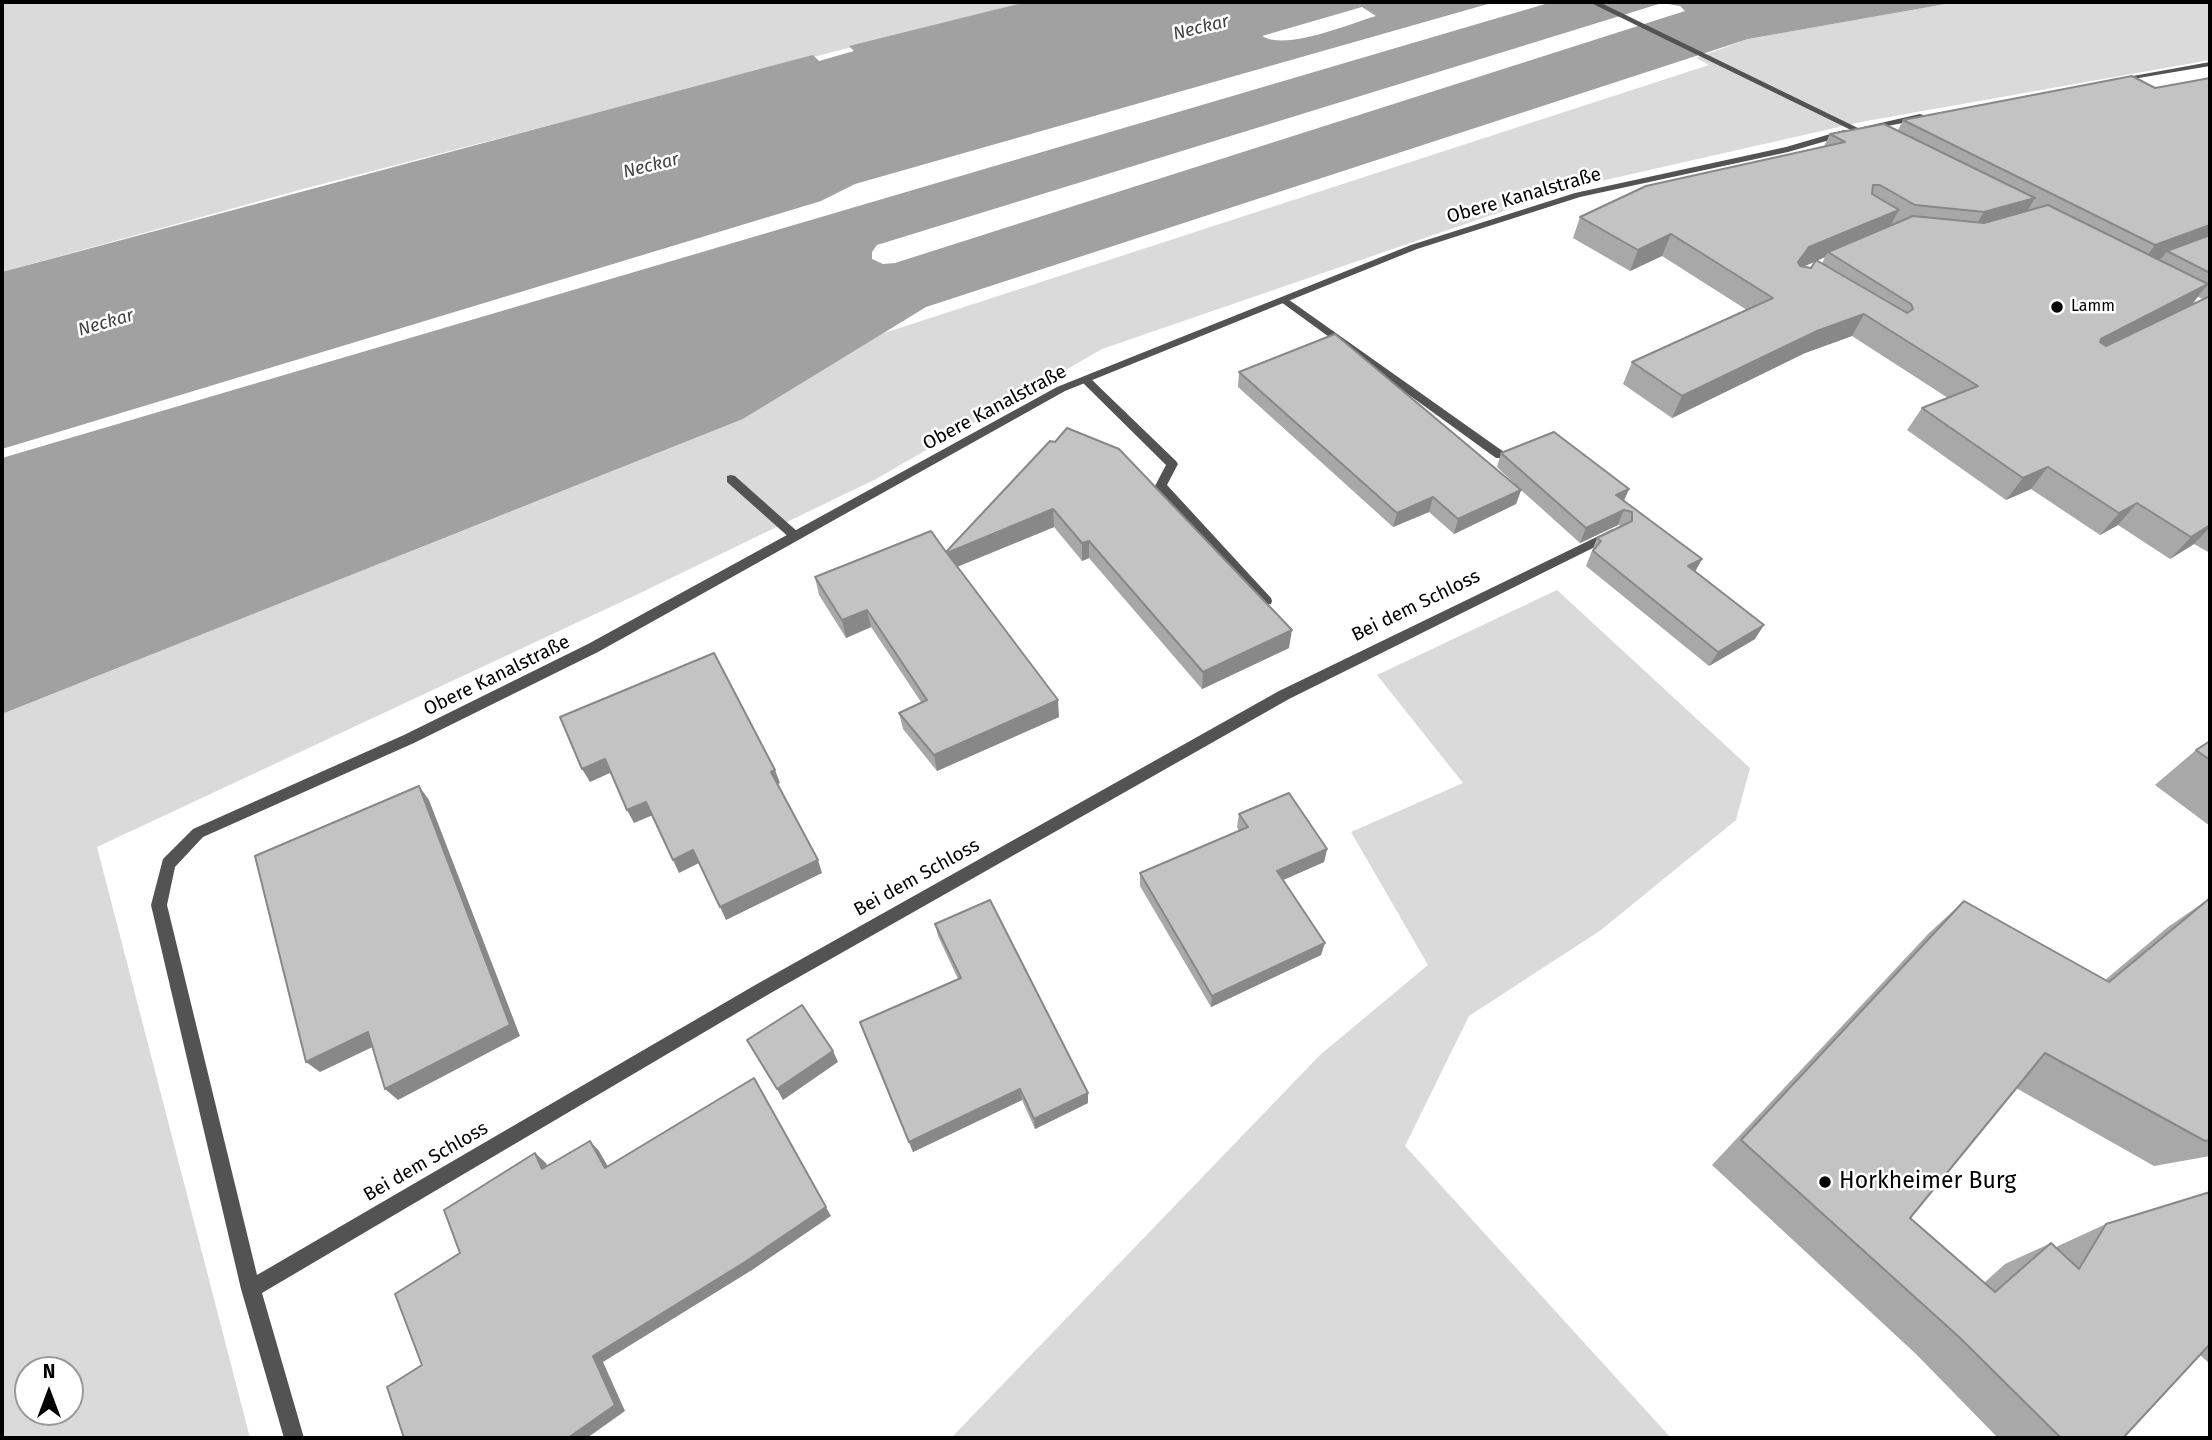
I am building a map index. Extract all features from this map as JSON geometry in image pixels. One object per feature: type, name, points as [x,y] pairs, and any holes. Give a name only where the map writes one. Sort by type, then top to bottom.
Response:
[{"type":"street","points":[[1592,2],[1868,136]]},
{"type":"street","points":[[2100,83],[2210,64]]},
{"type":"street","name":"Obere Kanalstraße","points":[[251,1289],[159,905],[168,864],[198,833],[410,739],[581,654],[1061,389],[1414,247],[1578,195],[1788,149],[1856,130],[1937,114]]},
{"type":"street","points":[[1285,300],[1500,455]]},
{"type":"street","points":[[1086,380],[1172,464],[1161,486],[1266,601]]},
{"type":"street","points":[[731,479],[795,537]]},
{"type":"street","name":"Bei dem Schloss","points":[[251,1289],[762,989],[1284,695],[1619,531]]},
{"type":"street","points":[[251,1289],[294,1438]]},
{"type":"shaded area","points":[[2,2],[1026,2],[303,189],[2,272]]},
{"type":"shaded area","points":[[1957,2],[2210,2],[2210,60],[1861,122],[1570,188],[1102,349],[876,479],[636,595],[97,847],[250,1438],[2,1438],[2,714],[743,419],[878,335],[1709,65],[1696,58],[1748,39]]},
{"type":"shaded area","points":[[1557,590],[1750,768],[1736,820],[1601,930],[1469,1016],[1405,1146],[1671,1438],[951,1438],[1320,1055],[1428,965],[1351,832],[1463,783],[1377,675]]},
{"type":"water","name":"Neckar","points":[[1026,2],[1495,2],[855,184],[821,201],[2,449],[2,272],[813,55],[819,61],[854,51],[849,46]],"holes":[[[1362,7],[1376,16],[1301,38],[1273,40],[1262,36]]]},
{"type":"water","points":[[1552,2],[1957,2],[1748,39],[926,307],[743,419],[2,714],[2,458]],"holes":[[[1662,3],[1680,6],[1685,11],[895,263],[883,264],[872,259],[872,252],[877,245]]]},
{"type":"building","points":[[2132,76],[2155,88],[2210,78],[2210,225],[2155,245],[1903,120]]},
{"type":"building","points":[[1884,124],[2035,198],[1984,212],[1915,205],[1880,185],[1873,185],[1872,194],[1899,210],[1809,247],[1798,262],[1800,266],[1811,268],[1816,260],[1907,313],[1913,309],[1911,304],[1828,252],[1913,216],[1984,223],[2048,205],[2208,284],[2101,339],[2100,342],[2106,346],[2210,296],[2210,525],[2191,537],[2137,503],[2119,513],[2048,467],[2023,478],[1922,408],[1978,386],[1864,314],[1817,331],[1682,396],[1632,362],[1773,298],[1671,234],[1638,250],[1580,217],[1646,186],[1845,142],[1830,134]]},
{"type":"building","points":[[2210,235],[2210,273],[2167,251]]},
{"type":"building","points":[[1335,334],[1521,490],[1458,519],[1433,497],[1397,513],[1239,372]]},
{"type":"building","points":[[1067,428],[1119,449],[1292,630],[1203,672],[1089,541],[1082,543],[1053,509],[947,553],[1058,700],[934,755],[899,713],[927,700],[867,610],[842,620],[815,577],[931,531],[946,552],[1050,441],[1055,442]]},
{"type":"building","points":[[1554,432],[1629,489],[1616,495],[1702,559],[1688,566],[1764,625],[1718,652],[1593,551],[1601,541],[1597,538],[1632,521],[1632,512],[1624,510],[1586,528],[1501,453]]},
{"type":"building","points":[[714,653],[775,770],[771,772],[818,860],[720,907],[693,850],[673,860],[646,802],[627,810],[605,759],[582,769],[560,717]]},
{"type":"building","points":[[2210,741],[2210,760],[2196,750]]},
{"type":"building","points":[[419,786],[510,1025],[385,1089],[368,1032],[306,1062],[255,856]]},
{"type":"building","points":[[1289,793],[1327,849],[1277,871],[1325,943],[1212,996],[1140,873],[1248,827],[1239,814]]},
{"type":"building","name":"Horkheimer Burg","points":[[2210,898],[2210,1140],[2205,1141],[2045,1053],[1910,1218],[1995,1292],[2051,1243],[2079,1269],[2106,1224],[2210,1192],[2210,1344],[2123,1438],[2061,1438],[1959,1337],[1741,1140],[1964,901],[2109,982]]},
{"type":"building","points":[[990,900],[1088,1093],[1034,1119],[1020,1089],[909,1142],[860,1022],[961,978],[935,924]]},
{"type":"building","points":[[802,1005],[833,1051],[777,1089],[747,1040]]},
{"type":"building","points":[[754,1078],[826,1207],[745,1262],[593,1356],[615,1405],[568,1438],[404,1438],[387,1387],[422,1365],[395,1294],[460,1253],[444,1210],[535,1153],[542,1169],[590,1141],[605,1168]]},
{"type":"place","name":"Lamm","points":[[2057,307]]},
{"type":"place","name":"Horkheimer Burg","points":[[1825,1182]]}]
